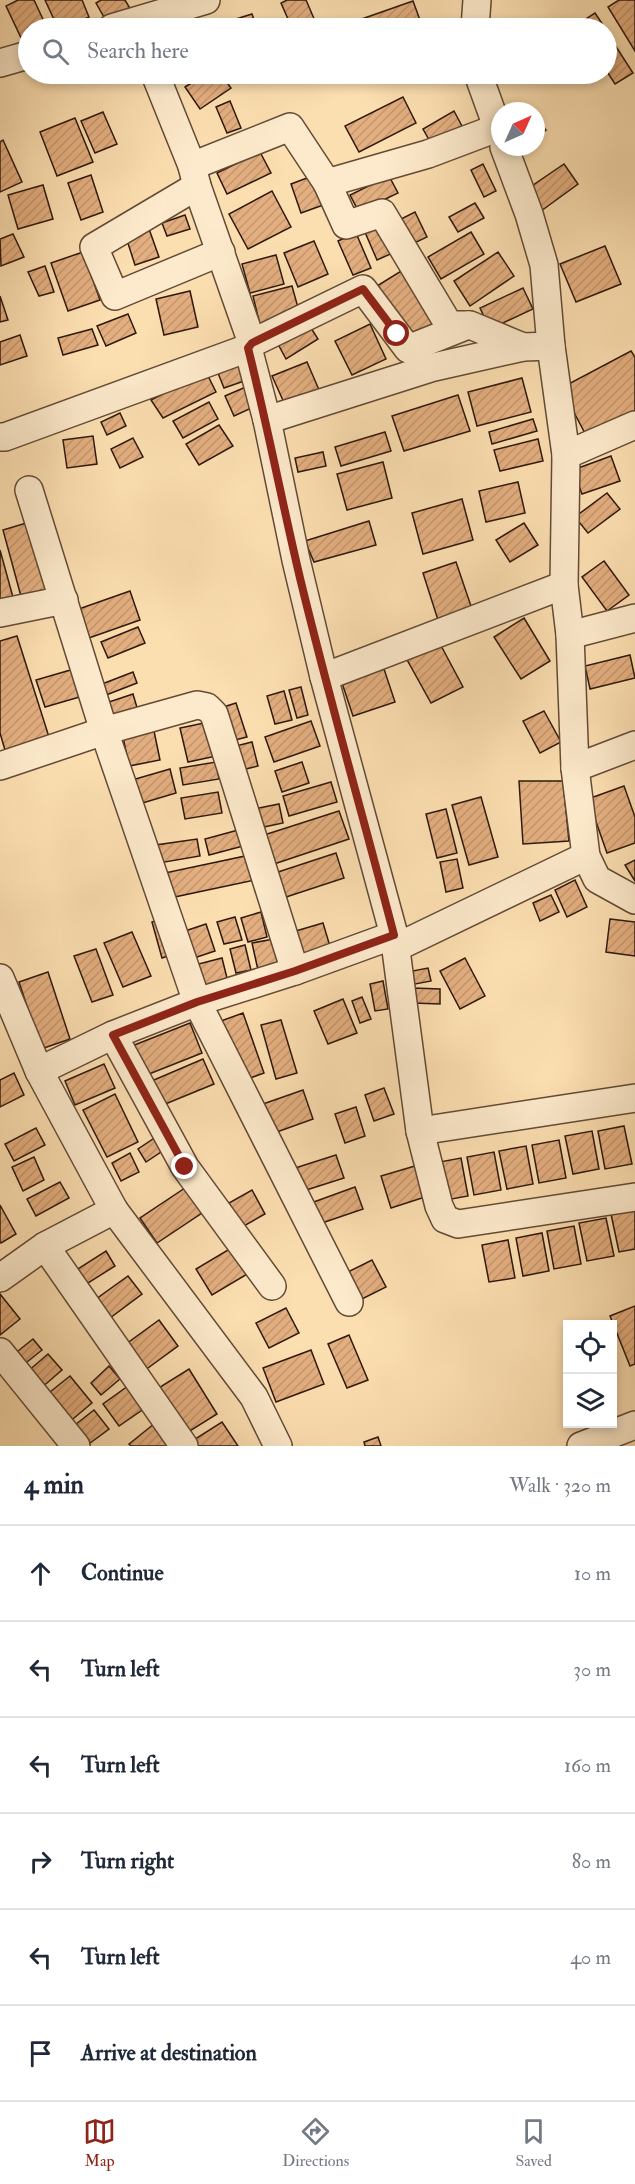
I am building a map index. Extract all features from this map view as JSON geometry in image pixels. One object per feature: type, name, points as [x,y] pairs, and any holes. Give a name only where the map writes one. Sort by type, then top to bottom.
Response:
[{"type":"street","points":[[133,18],[141,5],[152,0]]},
{"type":"street","points":[[152,18],[206,0]]},
{"type":"street","points":[[476,18],[477,0]]},
{"type":"street","points":[[0,63],[18,58]]},
{"type":"street","points":[[159,84],[221,252],[250,345],[296,560],[324,677],[394,941],[420,1131],[439,1206],[445,1219],[458,1224],[635,1197]]},
{"type":"street","points":[[481,84],[491,111]]},
{"type":"street","points":[[221,252],[114,296],[94,247],[194,176],[290,127],[327,183],[346,225],[382,213],[449,324],[470,325],[523,347]]},
{"type":"street","points":[[327,183],[428,154],[491,139]]},
{"type":"street","points":[[507,156],[529,214],[544,265],[551,346],[566,455],[564,585],[570,635],[575,768],[586,856],[597,879],[635,900]]},
{"type":"street","points":[[0,437],[250,345],[363,289],[408,349],[470,325]]},
{"type":"street","points":[[267,420],[434,367],[523,347],[551,346]]},
{"type":"street","points":[[566,455],[635,425]]},
{"type":"street","points":[[29,490],[104,731],[197,1002],[349,1302]]},
{"type":"street","points":[[324,677],[564,585]]},
{"type":"street","points":[[0,613],[64,600]]},
{"type":"street","points":[[570,635],[635,618]]},
{"type":"street","points":[[2,761],[197,705],[207,707],[214,714],[295,971]]},
{"type":"street","points":[[575,768],[635,745]]},
{"type":"street","points":[[39,1071],[113,1035],[197,1002],[394,941],[586,856]]},
{"type":"street","points":[[0,978],[39,1071],[114,1210],[254,1396],[278,1446]]},
{"type":"street","points":[[113,1035],[185,1167],[272,1286]]},
{"type":"street","points":[[420,1131],[635,1098]]},
{"type":"street","points":[[0,1278],[45,1246],[114,1210]]},
{"type":"street","points":[[45,1246],[184,1446]]},
{"type":"street","points":[[0,1352],[76,1446]]},
{"type":"street","points":[[581,1446],[635,1425]]},
{"type":"building","points":[[18,0],[34,0],[42,18],[18,18],[18,31],[6,6]]},
{"type":"building","points":[[45,0],[82,0],[89,17],[87,18],[53,18]]},
{"type":"building","points":[[101,0],[125,0],[131,10],[120,18],[104,18],[96,3]]},
{"type":"building","points":[[287,0],[306,0],[314,18],[288,18],[281,3]]},
{"type":"building","points":[[619,0],[635,0],[635,51],[617,18],[608,7]]},
{"type":"building","points":[[413,1],[419,18],[365,18]]},
{"type":"building","points":[[595,13],[598,18],[587,18]]},
{"type":"building","points":[[252,14],[253,18],[239,18]]},
{"type":"building","points":[[617,48],[633,73],[617,83]]},
{"type":"building","points":[[190,84],[228,84],[231,88],[200,109],[185,87]]},
{"type":"building","points":[[403,97],[416,123],[359,152],[345,126]]},
{"type":"building","points":[[230,101],[241,128],[227,133],[216,107]]},
{"type":"building","points":[[454,111],[463,128],[432,145],[423,129]]},
{"type":"building","points":[[103,112],[117,144],[95,153],[81,121]]},
{"type":"building","points":[[75,118],[93,162],[57,176],[40,132]]},
{"type":"building","points":[[3,140],[22,182],[0,192],[0,142]]},
{"type":"building","points":[[260,152],[271,173],[227,194],[217,173]]},
{"type":"building","points":[[483,164],[496,191],[484,197],[471,170]]},
{"type":"building","points":[[564,164],[578,184],[541,211],[526,190]]},
{"type":"building","points":[[91,175],[103,212],[81,220],[68,183]]},
{"type":"building","points":[[315,175],[326,204],[301,213],[291,184]]},
{"type":"building","points":[[389,176],[398,193],[359,212],[350,195]]},
{"type":"building","points":[[43,185],[53,219],[18,229],[8,195]]},
{"type":"building","points":[[272,191],[291,227],[248,249],[229,214]]},
{"type":"building","points":[[475,203],[484,218],[458,232],[449,217]]},
{"type":"building","points":[[415,212],[427,237],[406,247],[395,222]]},
{"type":"building","points":[[185,215],[190,229],[167,236],[162,223]]},
{"type":"building","points":[[385,221],[397,251],[377,260],[364,230]]},
{"type":"building","points":[[148,226],[159,257],[135,265],[125,234]]},
{"type":"building","points":[[471,232],[484,254],[441,279],[428,257]]},
{"type":"building","points":[[356,233],[371,268],[353,275],[338,241]]},
{"type":"building","points":[[13,234],[24,257],[1,266],[0,239]]},
{"type":"building","points":[[314,241],[328,274],[298,287],[284,253]]},
{"type":"building","points":[[605,246],[621,284],[576,302],[560,264]]},
{"type":"building","points":[[83,252],[100,300],[68,311],[51,263]]},
{"type":"building","points":[[498,252],[514,276],[470,306],[454,281]]},
{"type":"building","points":[[276,255],[284,284],[250,293],[242,264]]},
{"type":"building","points":[[45,266],[54,292],[39,296],[28,272]]},
{"type":"building","points":[[406,268],[439,320],[410,339],[377,286]]},
{"type":"building","points":[[292,286],[300,315],[260,325],[253,296]]},
{"type":"building","points":[[523,288],[533,309],[490,329],[480,308]]},
{"type":"building","points":[[190,291],[198,327],[164,335],[156,299]]},
{"type":"building","points":[[0,296],[8,320],[0,322]]},
{"type":"building","points":[[128,314],[136,333],[106,346],[97,326]]},
{"type":"building","points":[[370,324],[386,359],[352,375],[335,341]]},
{"type":"building","points":[[309,325],[318,339],[286,359],[278,344]]},
{"type":"building","points":[[92,329],[98,345],[63,355],[58,338]]},
{"type":"building","points":[[20,335],[27,356],[0,365],[0,342]]},
{"type":"building","points":[[631,351],[635,357],[635,411],[587,437],[561,388]]},
{"type":"building","points":[[307,362],[320,392],[286,407],[272,376]]},
{"type":"building","points":[[241,364],[247,380],[224,388],[218,373]]},
{"type":"building","points":[[206,372],[216,392],[163,418],[151,400]]},
{"type":"building","points":[[522,378],[531,412],[477,426],[468,392]]},
{"type":"building","points":[[248,386],[256,406],[234,416],[225,396]]},
{"type":"building","points":[[458,395],[470,431],[404,451],[392,416]]},
{"type":"building","points":[[209,402],[218,419],[183,438],[173,421]]},
{"type":"building","points":[[120,413],[126,426],[107,435],[101,422]]},
{"type":"building","points":[[533,419],[537,431],[492,444],[489,432]]},
{"type":"building","points":[[219,425],[233,446],[199,465],[186,444]]},
{"type":"building","points":[[385,432],[391,451],[341,466],[335,447]]},
{"type":"building","points":[[93,436],[97,464],[67,468],[63,440]]},
{"type":"building","points":[[133,438],[143,457],[120,468],[111,449]]},
{"type":"building","points":[[538,439],[543,461],[500,471],[494,450]]},
{"type":"building","points":[[323,452],[326,466],[298,472],[295,458]]},
{"type":"building","points":[[611,456],[620,481],[582,494],[573,470]]},
{"type":"building","points":[[383,462],[392,498],[347,510],[337,474]]},
{"type":"building","points":[[518,482],[525,513],[486,522],[479,491]]},
{"type":"building","points":[[607,493],[620,509],[588,533],[575,517]]},
{"type":"building","points":[[462,499],[473,540],[423,554],[412,513]]},
{"type":"building","points":[[33,521],[53,592],[22,600],[3,530]]},
{"type":"building","points":[[369,521],[376,545],[314,562],[305,541]]},
{"type":"building","points":[[524,523],[538,545],[510,562],[496,540]]},
{"type":"building","points":[[0,550],[14,601],[0,604]]},
{"type":"building","points":[[604,561],[629,595],[607,611],[582,577]]},
{"type":"building","points":[[456,562],[472,609],[438,620],[423,573]]},
{"type":"building","points":[[130,591],[140,620],[86,639],[76,610]]},
{"type":"building","points":[[524,618],[550,661],[521,679],[494,637]]},
{"type":"building","points":[[138,627],[145,643],[108,658],[101,642]]},
{"type":"building","points":[[17,636],[49,737],[5,750],[0,733],[0,641]]},
{"type":"building","points":[[438,640],[463,687],[431,703],[405,656]]},
{"type":"building","points":[[630,655],[635,678],[590,689],[585,666]]},
{"type":"building","points":[[74,669],[83,696],[45,707],[36,680]]},
{"type":"building","points":[[384,669],[395,702],[353,716],[342,683]]},
{"type":"building","points":[[133,672],[137,683],[101,697],[97,686]]},
{"type":"building","points":[[301,687],[308,715],[297,718],[289,690]]},
{"type":"building","points":[[284,691],[292,720],[275,724],[267,696]]},
{"type":"building","points":[[133,694],[138,711],[111,719],[106,703]]},
{"type":"building","points":[[236,703],[247,737],[231,741],[220,708]]},
{"type":"building","points":[[544,711],[561,742],[540,753],[523,721]]},
{"type":"building","points":[[214,721],[221,755],[188,762],[180,728]]},
{"type":"building","points":[[311,721],[320,746],[274,762],[265,737]]},
{"type":"building","points":[[154,731],[160,760],[129,766],[123,737]]},
{"type":"building","points":[[252,742],[258,766],[242,770],[236,746]]},
{"type":"building","points":[[216,762],[219,779],[183,785],[180,768]]},
{"type":"building","points":[[302,762],[309,783],[282,792],[275,771]]},
{"type":"building","points":[[170,769],[176,793],[139,804],[132,780]]},
{"type":"building","points":[[519,781],[563,781],[569,841],[523,844]]},
{"type":"building","points":[[331,782],[337,802],[289,816],[283,796]]},
{"type":"building","points":[[624,786],[635,817],[635,843],[607,853],[588,799]]},
{"type":"building","points":[[218,792],[222,813],[185,819],[181,798]]},
{"type":"building","points":[[481,797],[498,857],[469,865],[452,805]]},
{"type":"building","points":[[279,804],[283,823],[259,828],[254,809]]},
{"type":"building","points":[[446,809],[457,853],[437,858],[426,814]]},
{"type":"building","points":[[339,811],[349,839],[271,865],[261,836]]},
{"type":"building","points":[[242,829],[247,845],[209,855],[205,839]]},
{"type":"building","points":[[197,839],[200,856],[159,863],[156,845]]},
{"type":"building","points":[[336,853],[344,878],[283,898],[275,873]]},
{"type":"building","points":[[250,855],[255,880],[165,899],[160,874]]},
{"type":"building","points":[[457,859],[463,888],[446,892],[440,862]]},
{"type":"building","points":[[635,860],[635,881],[625,865]]},
{"type":"building","points":[[575,880],[587,907],[567,917],[555,890]]},
{"type":"building","points":[[551,895],[559,912],[540,921],[533,903]]},
{"type":"building","points":[[261,912],[267,937],[248,942],[241,918]]},
{"type":"building","points":[[235,917],[242,940],[224,944],[217,922]]},
{"type":"building","points":[[166,918],[177,953],[162,958],[152,922]]},
{"type":"building","points":[[610,919],[635,922],[635,956],[606,952]]},
{"type":"building","points":[[323,923],[332,953],[298,963],[289,933]]},
{"type":"building","points":[[206,924],[215,951],[188,960],[179,933]]},
{"type":"building","points":[[132,932],[151,976],[123,987],[104,943]]},
{"type":"building","points":[[279,938],[285,964],[258,970],[252,943]]},
{"type":"building","points":[[245,945],[251,970],[236,973],[230,949]]},
{"type":"building","points":[[96,949],[113,995],[92,1002],[74,956]]},
{"type":"building","points":[[222,958],[228,982],[197,990],[191,966]]},
{"type":"building","points":[[465,958],[485,996],[460,1009],[440,971]]},
{"type":"building","points":[[428,968],[431,981],[410,985],[407,972]]},
{"type":"building","points":[[48,972],[70,1039],[41,1049],[19,982]]},
{"type":"building","points":[[383,981],[388,1009],[375,1011],[370,984]]},
{"type":"building","points":[[413,988],[440,989],[440,1004],[413,1003]]},
{"type":"building","points":[[362,997],[371,1019],[360,1023],[352,1001]]},
{"type":"building","points":[[343,999],[357,1033],[328,1044],[314,1011]]},
{"type":"building","points":[[243,1013],[264,1073],[242,1081],[221,1021]]},
{"type":"building","points":[[281,1020],[297,1073],[276,1079],[261,1025]]},
{"type":"building","points":[[190,1023],[202,1053],[144,1076],[132,1046]]},
{"type":"building","points":[[203,1059],[214,1084],[158,1107],[147,1083]]},
{"type":"building","points":[[104,1064],[115,1088],[75,1105],[65,1081]]},
{"type":"building","points":[[14,1073],[24,1095],[0,1107],[0,1080]]},
{"type":"building","points":[[384,1088],[394,1114],[374,1121],[365,1095]]},
{"type":"building","points":[[303,1090],[313,1119],[274,1133],[263,1104]]},
{"type":"building","points":[[115,1094],[138,1142],[107,1157],[83,1110]]},
{"type":"building","points":[[356,1107],[365,1136],[345,1143],[335,1114]]},
{"type":"building","points":[[624,1126],[632,1164],[605,1169],[598,1131]]},
{"type":"building","points":[[36,1128],[45,1145],[14,1161],[5,1144]]},
{"type":"building","points":[[592,1131],[599,1169],[573,1174],[565,1136]]},
{"type":"building","points":[[156,1137],[164,1150],[146,1162],[138,1149]]},
{"type":"building","points":[[559,1140],[566,1178],[539,1183],[532,1145]]},
{"type":"building","points":[[526,1146],[533,1184],[507,1189],[499,1151]]},
{"type":"building","points":[[494,1152],[501,1190],[474,1195],[467,1157]]},
{"type":"building","points":[[130,1153],[139,1172],[121,1181],[112,1163]]},
{"type":"building","points":[[336,1155],[344,1178],[300,1192],[292,1169]]},
{"type":"building","points":[[34,1157],[44,1180],[23,1191],[12,1167]]},
{"type":"building","points":[[461,1158],[468,1196],[441,1201],[434,1163]]},
{"type":"building","points":[[415,1166],[425,1197],[391,1208],[381,1176]]},
{"type":"building","points":[[60,1182],[69,1198],[36,1216],[27,1199]]},
{"type":"building","points":[[188,1186],[205,1211],[157,1243],[140,1218]]},
{"type":"building","points":[[355,1187],[363,1209],[319,1224],[311,1203]]},
{"type":"building","points":[[252,1190],[265,1214],[242,1227],[229,1203]]},
{"type":"building","points":[[0,1205],[16,1234],[1,1243],[0,1242]]},
{"type":"building","points":[[635,1210],[635,1249],[619,1252],[611,1214]]},
{"type":"building","points":[[606,1218],[614,1256],[587,1261],[579,1223]]},
{"type":"building","points":[[574,1226],[581,1264],[554,1269],[547,1231]]},
{"type":"building","points":[[542,1233],[549,1271],[523,1276],[516,1238]]},
{"type":"building","points":[[508,1240],[515,1278],[489,1282],[482,1245]]},
{"type":"building","points":[[233,1247],[249,1273],[212,1295],[196,1269]]},
{"type":"building","points":[[106,1251],[115,1266],[80,1288],[70,1274]]},
{"type":"building","points":[[372,1260],[386,1287],[356,1302],[342,1275]]},
{"type":"building","points":[[128,1276],[142,1294],[106,1321],[92,1302]]},
{"type":"building","points":[[0,1294],[20,1319],[0,1335]]},
{"type":"building","points":[[635,1306],[635,1364],[630,1366],[617,1334],[617,1320],[612,1320],[610,1316]]},
{"type":"building","points":[[286,1308],[299,1333],[269,1348],[256,1323]]},
{"type":"building","points":[[159,1320],[178,1346],[141,1373],[122,1347]]},
{"type":"building","points":[[349,1335],[368,1380],[347,1388],[328,1344]]},
{"type":"building","points":[[33,1339],[42,1350],[22,1366],[13,1355]]},
{"type":"building","points":[[311,1350],[324,1384],[276,1402],[263,1368]]},
{"type":"building","points":[[48,1354],[62,1370],[40,1389],[27,1372]]},
{"type":"building","points":[[109,1366],[120,1379],[101,1395],[91,1383]]},
{"type":"building","points":[[189,1369],[217,1414],[185,1434],[157,1389]]},
{"type":"building","points":[[70,1376],[92,1403],[68,1423],[45,1396]]},
{"type":"building","points":[[128,1386],[145,1408],[119,1426],[103,1404]]},
{"type":"building","points":[[94,1410],[109,1429],[86,1446],[71,1428]]},
{"type":"building","points":[[222,1422],[238,1446],[194,1446],[192,1441]]},
{"type":"building","points":[[154,1424],[171,1446],[131,1446],[129,1444]]},
{"type":"building","points":[[378,1437],[381,1446],[365,1446],[364,1442]]},
{"type":"route","points":[[185,1167],[113,1035],[197,1002],[295,971],[394,935],[324,677],[296,560],[267,420],[248,348],[252,343],[363,289],[397,334]]}]
